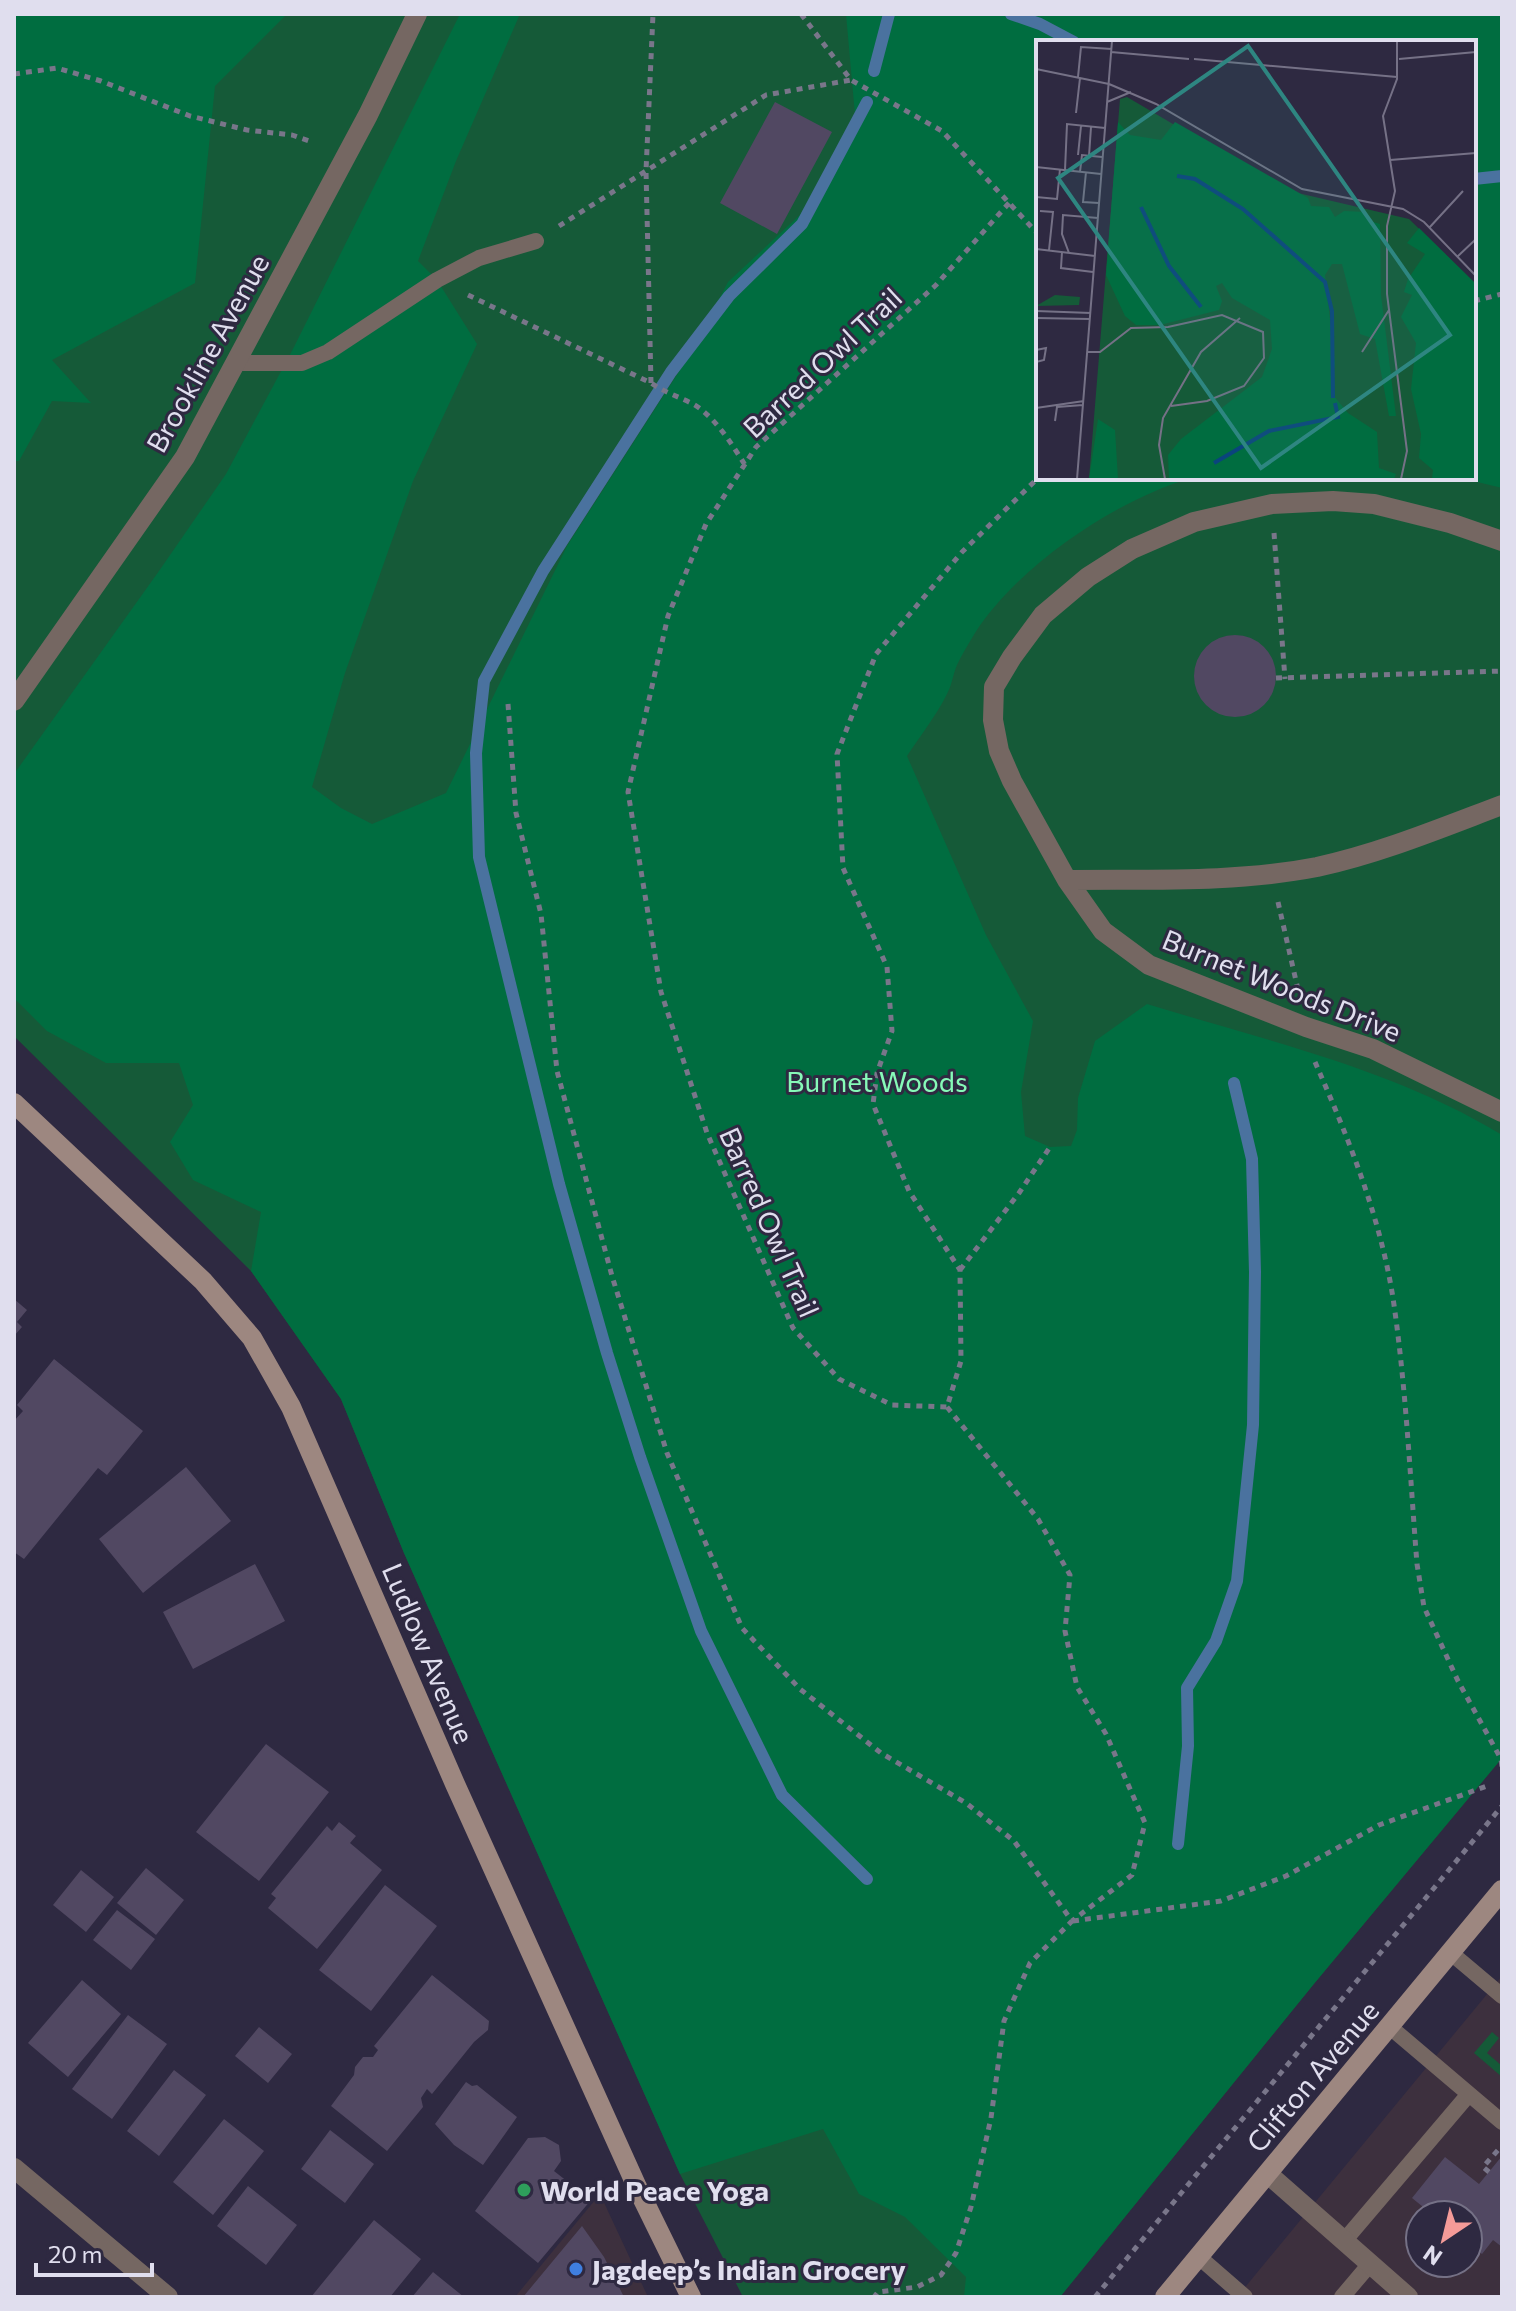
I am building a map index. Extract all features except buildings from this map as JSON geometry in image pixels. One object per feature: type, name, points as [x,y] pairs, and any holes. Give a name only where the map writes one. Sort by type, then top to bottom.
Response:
[{"type":"street","name":"Brookline Avenue","points":[[14,701],[185,457],[368,115],[417,14]]},
{"type":"street","name":"Burnet Woods Drive","points":[[1502,541],[1450,523],[1374,504],[1333,501],[1272,504],[1194,522],[1132,549],[1099,570],[1043,615],[994,687],[993,720],[999,751],[1012,781],[1067,880],[1103,931],[1149,965],[1306,1027],[1373,1049],[1502,1112]]},
{"type":"street","points":[[1067,880],[1227,878],[1316,867],[1403,843],[1502,805]]},
{"type":"street","name":"Ludlow Avenue","points":[[14,1103],[203,1281],[252,1338],[283,1394],[637,2187],[691,2297]]},
{"type":"street","name":"Clifton Avenue","points":[[1165,2297],[1502,1890]]},
{"type":"street","points":[[14,2168],[168,2297]]},
{"type":"street","points":[[1268,2174],[1408,2297]]},
{"type":"lane","points":[[235,363],[302,363],[328,352],[437,280],[479,258],[536,241]]},
{"type":"lane","points":[[1451,1953],[1502,1996]]},
{"type":"lane","points":[[1390,2027],[1502,2122]]},
{"type":"lane","points":[[1344,2241],[1469,2094]]},
{"type":"lane","points":[[1199,2257],[1245,2297]]},
{"type":"lane","points":[[1342,2297],[1370,2264]]},
{"type":"path","points":[[651,383],[646,171],[653,14]]},
{"type":"path","points":[[801,14],[851,80],[942,131],[1036,232]]},
{"type":"path","points":[[14,74],[57,68],[101,81],[190,116],[247,130],[292,135],[312,142]]},
{"type":"path","points":[[536,241],[766,95],[851,80]]},
{"type":"path","name":"Barred Owl Trail","points":[[947,1407],[892,1405],[839,1379],[793,1328],[707,1133],[661,992],[628,792],[668,616],[706,524],[756,447],[936,285],[1009,203]]},
{"type":"path","points":[[437,280],[651,383],[665,393],[694,404],[726,435],[745,465]]},
{"type":"path","points":[[1476,300],[1502,294]]},
{"type":"path","points":[[874,2297],[878,2292],[917,2287],[941,2275],[956,2253],[971,2207],[991,2118],[1004,2021],[1030,1963],[1072,1921],[1132,1875],[1145,1823],[1106,1734],[1077,1687],[1065,1631],[1070,1575],[1038,1519],[947,1407],[961,1361],[960,1270],[909,1191],[873,1104],[877,1073],[892,1031],[887,967],[843,868],[837,754],[876,654],[962,552],[1036,480]]},
{"type":"path","points":[[1272,504],[1285,679]]},
{"type":"path","points":[[1276,678],[1502,671]]},
{"type":"path","points":[[508,704],[516,813],[541,914],[557,1071],[612,1276],[667,1453],[742,1628],[800,1689],[881,1753],[966,1803],[1014,1841],[1072,1921]]},
{"type":"path","points":[[1271,873],[1310,1052],[1345,1131],[1373,1214],[1392,1297],[1417,1564],[1424,1607],[1458,1681],[1501,1759],[1502,1767]]},
{"type":"path","points":[[960,1270],[1050,1147]]},
{"type":"path","points":[[1072,1921],[1221,1901],[1286,1876],[1379,1825],[1487,1786]]},
{"type":"path","points":[[1095,2297],[1502,1806]]},
{"type":"path","points":[[1489,2172],[1483,2167],[1502,2145]]},
{"type":"shaded area","points":[[1502,1976],[1502,2297],[1237,2297]]},
{"type":"shaded area","points":[[600,2194],[648,2297],[515,2297]]},
{"type":"green space","name":"Burnet Woods","points":[[14,14],[1502,14],[1502,1758],[1060,2297],[743,2297],[680,2174],[404,1553],[341,1399],[251,1271],[14,1036]]},
{"type":"green space","points":[[14,14],[287,14],[215,86],[195,283],[52,360],[91,403],[52,401],[19,461],[14,461]]},
{"type":"green space","name":"Burnet Woods","points":[[460,14],[520,14],[456,161],[418,261],[437,280],[477,344],[413,481],[345,673],[312,787],[341,808],[372,824],[446,793],[567,546],[689,356],[728,282],[818,198],[855,115],[846,14],[1502,14],[1502,488],[1469,480],[1476,480],[1476,40],[1036,40],[1036,480],[1185,480],[1161,488],[1100,519],[1042,560],[1016,583],[975,633],[957,665],[943,702],[907,756],[986,935],[1033,1021],[1021,1092],[1025,1136],[1050,1147],[1071,1146],[1077,1130],[1078,1098],[1095,1041],[1147,1004],[1374,1074],[1461,1112],[1502,1135],[1502,1758],[1060,2297],[964,2297],[966,2277],[905,2217],[859,2194],[823,2129],[680,2174],[404,1553],[341,1399],[251,1271],[261,1212],[193,1180],[170,1142],[193,1105],[179,1063],[106,1063],[47,1031],[14,998],[14,774],[226,474],[294,347]]},
{"type":"green space","points":[[1492,2032],[1499,2038],[1487,2053],[1502,2066],[1502,2077],[1474,2053]]},
{"type":"waterway","points":[[874,71],[889,14]]},
{"type":"waterway","points":[[1011,14],[1040,24],[1070,40]]},
{"type":"waterway","points":[[867,102],[802,224],[729,296],[671,372],[543,571],[484,681],[476,753],[479,857],[559,1184],[640,1457],[701,1631],[782,1795],[867,1879]]},
{"type":"waterway","points":[[1476,179],[1502,176]]},
{"type":"waterway","points":[[1178,1844],[1188,1746],[1187,1688],[1216,1641],[1237,1581],[1253,1425],[1255,1272],[1252,1159],[1234,1083]]},
{"type":"place","name":"World Peace Yoga","points":[[524,2190]]},
{"type":"place","name":"Jagdeep’s Indian Grocery","points":[[576,2269]]}]
